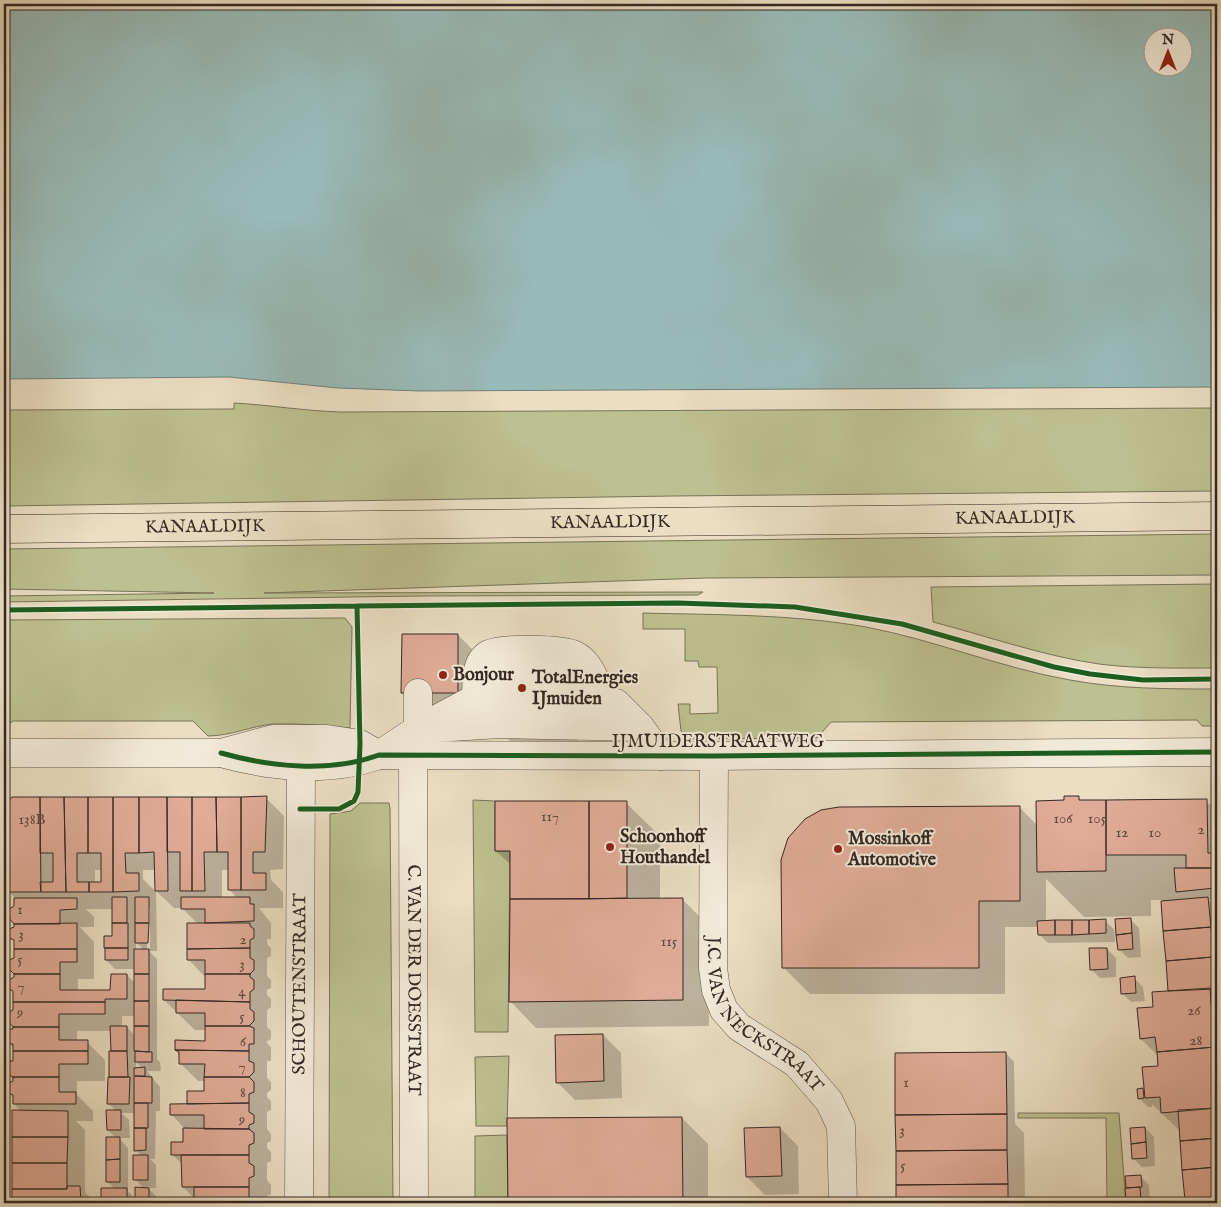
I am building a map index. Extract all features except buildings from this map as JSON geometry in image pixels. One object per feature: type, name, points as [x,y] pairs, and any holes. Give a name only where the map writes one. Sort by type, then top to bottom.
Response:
[{"type":"main road","name":"KANAALDIJK","points":[[4,529],[1217,516]]},
{"type":"street","points":[[476,698],[477,670],[487,654],[498,651],[558,650],[575,654],[586,663],[607,694],[640,727],[661,756]]},
{"type":"street","points":[[418,692],[418,729]]},
{"type":"street","points":[[379,755],[418,729],[476,698],[574,698],[607,694]]},
{"type":"street","points":[[418,729],[500,724],[640,727]]},
{"type":"street","name":"IJMUIDERSTRAATWEG","points":[[4,754],[221,753],[273,739],[327,739],[360,744],[379,755]]},
{"type":"street","name":"IJMUIDERSTRAATWEG","points":[[221,753],[254,762],[301,766],[359,763],[379,755],[714,756],[1217,752]]},
{"type":"street","name":"C. VAN DER DOESSTRAAT","points":[[413,756],[414,1203]]},
{"type":"street","name":"J.C. VAN NECKSTRAAT","points":[[714,756],[713,968],[716,990],[724,1010],[739,1028],[797,1064],[829,1101],[841,1126],[843,1203]]},
{"type":"street","name":"SCHOUTENSTRAAT","points":[[299,1203],[301,766]]},
{"type":"green space","points":[[234,403],[341,412],[1217,408],[1217,491],[673,496],[4,506],[4,410],[234,409]]},
{"type":"green space","points":[[1217,534],[1217,575],[706,578],[264,593],[703,592],[698,595],[421,596],[4,602],[4,596],[214,593],[4,589],[4,549]]},
{"type":"green space","points":[[1217,584],[1217,668],[1143,667],[1099,664],[1036,651],[933,622],[931,587]]},
{"type":"green space","points":[[643,613],[755,616],[838,623],[866,627],[917,639],[1044,675],[1070,680],[1125,687],[1217,689],[1217,726],[1202,726],[1197,720],[831,722],[817,738],[689,739],[681,731],[678,704],[690,704],[690,714],[718,713],[717,667],[699,667],[698,661],[685,661],[685,629],[643,629]]},
{"type":"green space","points":[[345,618],[352,627],[350,728],[302,724],[273,724],[208,736],[193,721],[13,721],[4,727],[4,620]]},
{"type":"green space","points":[[473,800],[495,801],[495,851],[510,851],[508,1032],[475,1032]]},
{"type":"green space","points":[[360,803],[389,803],[390,808],[393,1203],[329,1203],[330,814],[351,811]]},
{"type":"green space","points":[[509,1056],[507,1126],[476,1126],[475,1057]]},
{"type":"green space","points":[[1018,1113],[1119,1113],[1126,1203],[1107,1203],[1106,1118],[1018,1118]]},
{"type":"green space","points":[[507,1135],[508,1203],[475,1203],[475,1136]]},
{"type":"water","points":[[4,4],[1217,4],[1217,387],[419,391],[338,388],[229,377],[4,379]]},
{"type":"cycle path","points":[[300,809],[339,809],[354,801],[358,792],[360,744],[357,606],[678,603],[795,607],[902,624],[1054,667],[1090,674],[1143,680],[1217,679]]},
{"type":"cycle path","points":[[4,610],[357,606]]},
{"type":"cycle path","points":[[221,753],[280,765],[321,766],[360,761],[379,755],[714,756],[1217,752]]},
{"type":"place","name":"Bonjour","points":[[443,675]]},
{"type":"place","name":"TotalEnergies IJmuiden","points":[[522,688]]},
{"type":"place","name":"Schoonhoff Houthandel","points":[[610,847]]},
{"type":"place","name":"Mossinkoff Automotive","points":[[838,849]]}]
